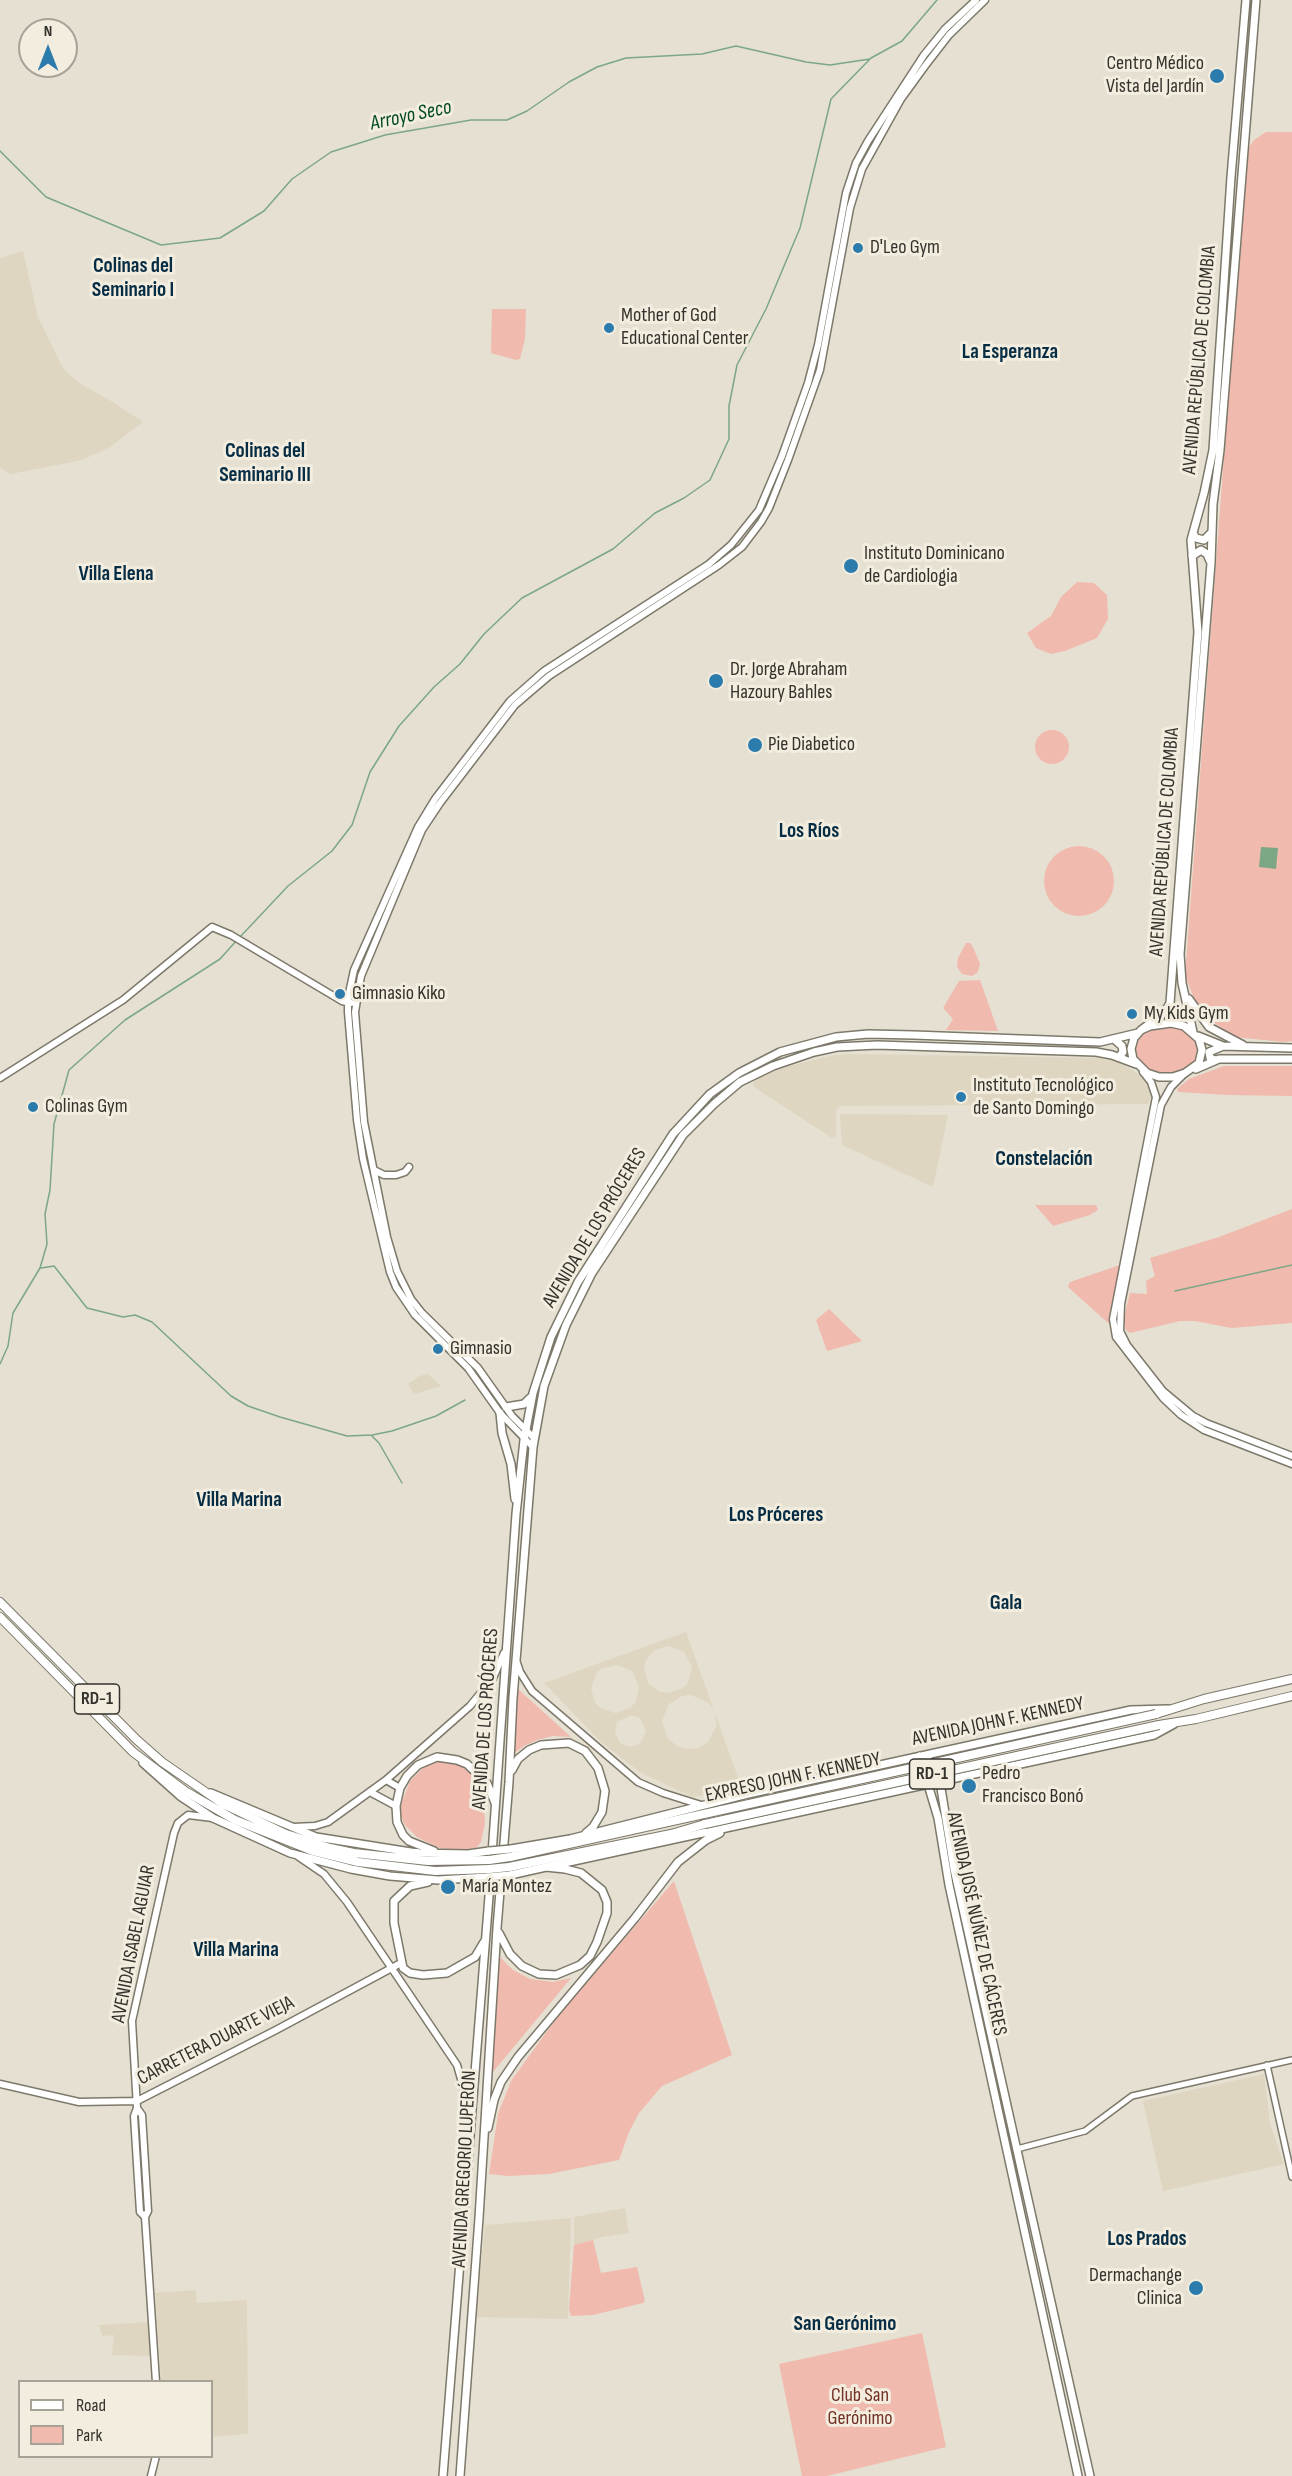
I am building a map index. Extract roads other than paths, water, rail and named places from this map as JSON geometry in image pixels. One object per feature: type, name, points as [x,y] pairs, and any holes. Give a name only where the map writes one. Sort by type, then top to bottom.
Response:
[{"type":"highway","name":"RD-1","points":[[0,1602],[137,1740],[162,1762],[200,1789],[249,1818],[286,1834],[377,1861]]},
{"type":"highway","name":"RD-1","points":[[0,1617],[133,1752],[185,1791],[235,1821],[313,1851],[377,1861],[438,1861],[507,1868]]},
{"type":"highway","name":"EXPRESO JOHN F. KENNEDY","points":[[511,1853],[722,1810],[1156,1714],[1204,1699],[1292,1679]]},
{"type":"highway","name":"EXPRESO JOHN F. KENNEDY","points":[[507,1868],[671,1834],[705,1824],[1159,1725],[1175,1724],[1292,1696]]},
{"type":"highway","points":[[377,1861],[417,1853]]},
{"type":"highway","name":"RD-1","points":[[489,1866],[511,1853]]},
{"type":"main road","points":[[533,1447],[500,1413],[470,1366],[415,1316],[396,1287],[390,1272],[360,1140],[352,1003],[358,958],[417,827],[435,799],[510,701],[544,671],[709,564],[731,545],[759,510],[782,456],[808,383],[818,345],[846,193],[856,163],[899,90],[924,55],[945,29],[976,0]]},
{"type":"main road","points":[[534,1438],[422,1313],[403,1284],[392,1254],[374,1170],[361,1096],[352,1003],[366,961],[422,830],[515,705],[549,676],[719,566],[742,547],[761,522],[769,508],[818,378],[850,208],[862,169],[902,99],[925,66],[949,35],[985,0]]},
{"type":"main road","name":"AVENIDA REPÚBLICA DE COLOMBIA","points":[[1170,1003],[1198,632],[1192,533],[1204,493],[1213,450],[1231,177],[1246,0]]},
{"type":"main road","name":"AVENIDA REPÚBLICA DE COLOMBIA","points":[[1194,1033],[1182,983],[1180,954],[1211,563],[1211,531],[1220,450],[1256,0]]},
{"type":"main road","points":[[1192,533],[1196,538],[1204,540],[1211,531]]},
{"type":"main road","points":[[1192,556],[1198,550],[1204,551],[1211,563]]},
{"type":"main road","points":[[0,1077],[123,1000],[212,927],[231,935],[352,1003]]},
{"type":"main road","points":[[1186,994],[1209,1027],[1234,1042],[1248,1047]]},
{"type":"main road","points":[[1170,1003],[1174,1013],[1179,1014],[1184,1012],[1187,1004]]},
{"type":"main road","points":[[1170,1003],[1164,1013],[1140,1031],[1131,1049],[1139,1067],[1151,1082],[1156,1097],[1113,1319],[1119,1338],[1163,1398],[1181,1415],[1204,1430],[1292,1464]]},
{"type":"main road","points":[[1140,1031],[1156,1024],[1171,1023],[1184,1026],[1207,1041],[1223,1046],[1292,1048]]},
{"type":"main road","name":"AVENIDA DE LOS PRÓCERES","points":[[489,1866],[496,1806],[516,1514],[525,1429],[533,1393],[551,1337],[578,1282],[673,1134],[697,1106],[739,1072],[797,1046],[851,1035],[914,1035],[1074,1042],[1115,1040],[1140,1031]]},
{"type":"main road","points":[[1194,1033],[1201,1044],[1202,1056],[1199,1063],[1171,1087],[1161,1105],[1120,1315],[1119,1338],[1163,1391],[1193,1416],[1206,1424],[1292,1456]]},
{"type":"main road","points":[[1115,1040],[1122,1046],[1123,1052],[1119,1057]]},
{"type":"main road","name":"AVENIDA DE LOS PRÓCERES","points":[[507,1868],[516,1661],[533,1447],[544,1386],[556,1349],[592,1273],[682,1135],[740,1082],[792,1058],[837,1047],[856,1045],[1096,1052],[1119,1057],[1139,1067]]},
{"type":"main road","points":[[1223,1046],[1209,1052],[1210,1058],[1216,1060],[1292,1059]]},
{"type":"main road","points":[[1139,1067],[1159,1077],[1173,1077],[1216,1060]]},
{"type":"main road","points":[[374,1170],[384,1175],[396,1175],[405,1172],[409,1167]]},
{"type":"main road","points":[[506,1407],[524,1404],[533,1393]]},
{"type":"main road","points":[[500,1413],[501,1433],[511,1464],[516,1514]]},
{"type":"main road","points":[[291,1827],[315,1826],[328,1822],[386,1780],[470,1706],[499,1668],[507,1641]]},
{"type":"main road","points":[[516,1661],[532,1691],[602,1752],[649,1788],[701,1805]]},
{"type":"main road","name":"AVENIDA JOHN F. KENNEDY","points":[[511,1853],[701,1805],[895,1761],[1131,1710],[1177,1709]]},
{"type":"main road","name":"RD-1","points":[[732,1828],[1154,1735],[1175,1724]]},
{"type":"main road","points":[[509,1782],[513,1765],[518,1759],[529,1750],[541,1745],[569,1743],[585,1751],[593,1760],[604,1784],[604,1807],[593,1827],[577,1838]]},
{"type":"main road","points":[[957,1748],[944,1756],[943,1767],[946,1774],[951,1776],[966,1776]]},
{"type":"main road","points":[[133,1752],[165,1784],[213,1818],[290,1853],[324,1874],[347,1902],[457,2065],[463,2086],[470,2134]]},
{"type":"main road","points":[[593,1760],[602,1752]]},
{"type":"main road","name":"AVENIDA JOSÉ NÚÑEZ DE CÁCERES","points":[[920,1756],[932,1762],[940,1782],[954,1869],[1090,2476]]},
{"type":"main road","name":"AVENIDA JOSÉ NÚÑEZ DE CÁCERES","points":[[920,1756],[938,1818],[949,1885],[1078,2476]]},
{"type":"main road","points":[[489,1866],[429,1850],[409,1841],[399,1826],[396,1806],[400,1788],[407,1776],[418,1766],[437,1757],[447,1757],[467,1764],[481,1777],[491,1792],[496,1806]]},
{"type":"main road","points":[[895,1761],[914,1766],[916,1774],[915,1782],[900,1791]]},
{"type":"main road","points":[[386,1780],[400,1788]]},
{"type":"main road","points":[[200,1789],[316,1837],[395,1851],[448,1854]]},
{"type":"main road","points":[[370,1791],[396,1806]]},
{"type":"main road","name":"AVENIDA ISABEL AGUIAR","points":[[156,2380],[145,2217],[140,2212],[142,2177],[134,2116],[137,2104],[132,2021],[167,1859],[178,1824],[188,1815],[213,1818]]},
{"type":"main road","points":[[507,1868],[546,1867],[732,1828]]},
{"type":"main road","points":[[482,2172],[494,2100],[501,2082],[518,2057],[635,1918],[678,1862],[706,1840],[732,1828]]},
{"type":"main road","points":[[290,1853],[367,1872],[438,1880]]},
{"type":"main road","points":[[486,1937],[475,1957],[447,1973],[423,1976],[410,1973],[401,1963],[394,1923],[394,1901],[410,1886],[489,1866]]},
{"type":"main road","name":"AVENIDA GREGORIO LUPERÓN","points":[[443,2476],[486,1937],[489,1866]]},
{"type":"main road","points":[[497,1928],[510,1954],[530,1971],[548,1975],[565,1972],[580,1965],[590,1956],[607,1913],[607,1902],[602,1890],[581,1873],[546,1867]]},
{"type":"main road","name":"AVENIDA GREGORIO LUPERÓN","points":[[460,2476],[497,1928],[507,1868]]},
{"type":"main road","name":"CARRETERA DUARTE VIEJA","points":[[0,2084],[79,2102],[137,2104],[401,1963]]},
{"type":"main road","points":[[152,2476],[156,2458]]},
{"type":"street","points":[[1017,2149],[1085,2131],[1132,2096],[1292,2060]]},
{"type":"street","points":[[1267,2065],[1292,2177]]},
{"type":"waterway","points":[[240,937],[288,886],[332,851],[352,825],[370,772],[399,726],[434,687],[460,664],[484,634],[522,598],[613,549],[655,513],[684,498],[710,480],[729,439],[729,406],[737,365],[766,309],[800,228],[831,99],[871,58],[902,41],[937,0]]},
{"type":"waterway","name":"Arroyo Seco","points":[[0,151],[46,197],[161,245],[220,238],[264,211],[292,179],[331,152],[385,135],[471,120],[507,120],[527,111],[569,82],[597,67],[626,58],[702,54],[736,46],[806,62],[830,65],[870,59]]},
{"type":"waterway","points":[[0,1364],[8,1346],[13,1313],[40,1268],[47,1244],[45,1214],[50,1190],[54,1124],[69,1070],[125,1020],[220,959],[237,940]]},
{"type":"waterway","points":[[1175,1291],[1292,1265]]},
{"type":"waterway","points":[[41,1268],[54,1266],[87,1308],[123,1317],[135,1315],[152,1322],[231,1396],[248,1406],[280,1417],[347,1436],[372,1435],[392,1431],[436,1416],[465,1400]]},
{"type":"waterway","points":[[372,1436],[379,1443],[402,1483]]},
{"type":"place","name":"Centro Médico Vista del Jardín","points":[[1217,76]]},
{"type":"place","name":"D'Leo Gym","points":[[858,248]]},
{"type":"place","name":"Mother of God Educational Center","points":[[609,328]]},
{"type":"place","name":"Instituto Dominicano de Cardiologia","points":[[851,566]]},
{"type":"place","name":"Dr. Jorge Abraham Hazoury Bahles","points":[[716,681]]},
{"type":"place","name":"Pie Diabetico","points":[[755,745]]},
{"type":"place","name":"Gimnasio Kiko","points":[[340,994]]},
{"type":"place","name":"My Kids Gym","points":[[1132,1014]]},
{"type":"place","name":"Instituto Tecnológico de Santo Domingo","points":[[961,1097]]},
{"type":"place","name":"Colinas Gym","points":[[33,1107]]},
{"type":"place","name":"Gimnasio","points":[[438,1349]]},
{"type":"place","name":"Pedro Francisco Bonó","points":[[969,1786]]},
{"type":"place","name":"María Montez","points":[[448,1887]]},
{"type":"place","name":"Dermachange Clinica","points":[[1196,2288]]},
{"type":"district","name":"Colinas del Seminario I","points":[[133,279]]},
{"type":"district","name":"La Esperanza","points":[[1010,353]]},
{"type":"district","name":"Colinas del Seminario III","points":[[265,464]]},
{"type":"district","name":"Villa Elena","points":[[116,575]]},
{"type":"district","name":"Los Ríos","points":[[809,832]]},
{"type":"district","name":"Constelación","points":[[1044,1160]]},
{"type":"district","name":"Villa Marina","points":[[239,1501]]},
{"type":"district","name":"Los Próceres","points":[[776,1516]]},
{"type":"district","name":"Gala","points":[[1006,1604]]},
{"type":"district","name":"Villa Marina","points":[[236,1951]]},
{"type":"district","name":"Los Prados","points":[[1147,2240]]},
{"type":"district","name":"San Gerónimo","points":[[845,2325]]},
{"type":"park label","name":"Club San Gerónimo","points":[[860,2408]]}]
